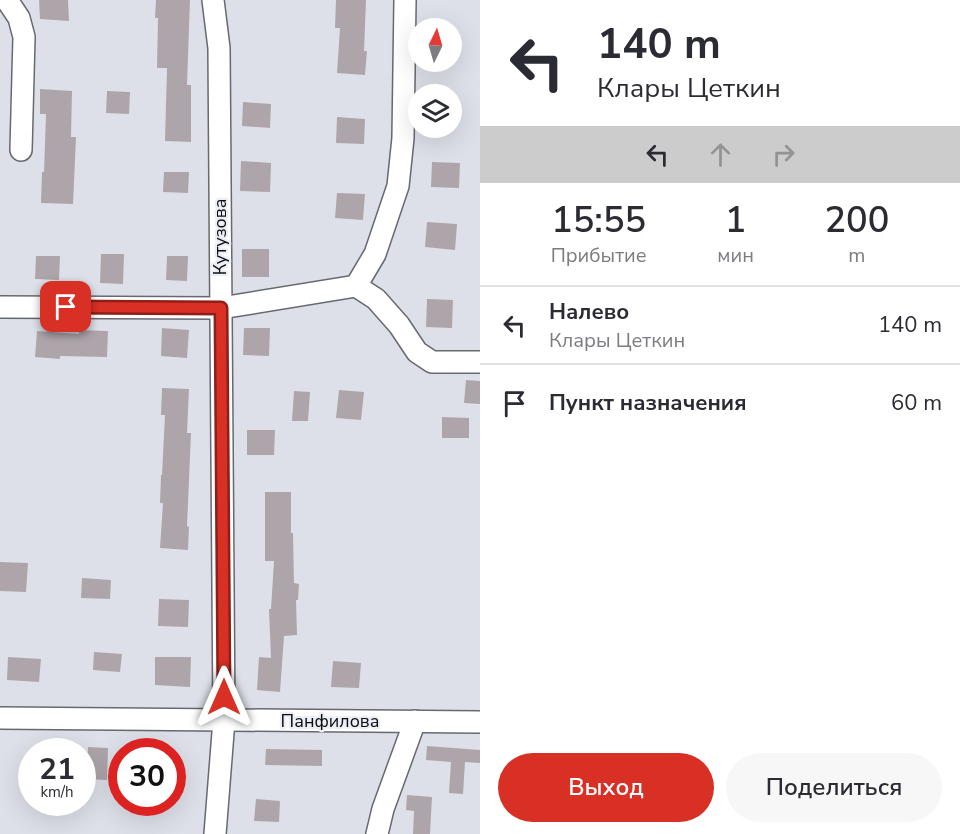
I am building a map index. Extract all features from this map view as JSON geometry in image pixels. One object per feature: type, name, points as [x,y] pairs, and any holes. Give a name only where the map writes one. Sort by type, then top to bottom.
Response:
[{"type":"street","points":[[7,0],[19,18],[24,37],[21,150]]},
{"type":"street","name":"Кутузова","points":[[213,0],[219,48],[224,720],[215,834]]},
{"type":"street","points":[[356,286],[375,254],[398,186],[404,138],[405,0]]},
{"type":"street","points":[[0,307],[221,308],[356,286],[376,299],[399,325],[417,352],[432,362],[480,362]]},
{"type":"street","name":"Панфилова","points":[[0,718],[480,722]]},
{"type":"street","points":[[377,834],[383,809],[415,721]]},
{"type":"building","points":[[39,0],[68,0],[69,21],[40,19]]},
{"type":"building","points":[[156,0],[190,0],[187,85],[191,85],[191,142],[165,141],[167,68],[157,68]]},
{"type":"building","points":[[336,0],[366,0],[365,75],[337,73],[340,28],[335,28]]},
{"type":"building","points":[[40,89],[72,91],[71,137],[76,137],[73,204],[41,203],[46,114],[40,114]]},
{"type":"building","points":[[107,91],[130,92],[129,114],[106,113]]},
{"type":"building","points":[[243,102],[271,104],[270,128],[242,126]]},
{"type":"building","points":[[337,117],[365,119],[364,144],[336,143]]},
{"type":"building","points":[[241,161],[271,163],[270,192],[240,191]]},
{"type":"building","points":[[432,162],[460,163],[459,188],[431,187]]},
{"type":"building","points":[[164,172],[189,172],[188,193],[163,192]]},
{"type":"building","points":[[337,193],[365,194],[363,220],[335,218]]},
{"type":"building","points":[[427,222],[457,224],[455,250],[425,247]]},
{"type":"building","points":[[242,249],[269,249],[269,277],[242,277]]},
{"type":"building","points":[[101,254],[124,254],[123,284],[100,283]]},
{"type":"building","points":[[36,256],[60,256],[59,280],[35,279]]},
{"type":"building","points":[[167,256],[188,256],[187,281],[166,280]]},
{"type":"building","points":[[427,299],[453,300],[452,328],[426,327]]},
{"type":"building","points":[[162,328],[189,330],[187,358],[161,356]]},
{"type":"building","points":[[244,328],[270,328],[269,356],[243,355]]},
{"type":"building","points":[[79,330],[108,331],[107,357],[60,356],[60,359],[35,357],[37,331],[79,334]]},
{"type":"building","points":[[466,380],[480,381],[480,404],[464,403]]},
{"type":"building","points":[[162,388],[189,389],[187,433],[191,433],[188,550],[160,548],[165,415],[161,415]]},
{"type":"building","points":[[339,390],[364,392],[361,420],[336,418]]},
{"type":"building","points":[[294,391],[310,392],[308,421],[292,421]]},
{"type":"building","points":[[442,417],[469,418],[469,438],[442,438]]},
{"type":"building","points":[[247,430],[275,430],[274,455],[247,455]]},
{"type":"building","points":[[265,492],[291,492],[294,583],[299,584],[298,600],[296,600],[297,635],[284,636],[280,692],[257,690],[259,657],[271,658],[269,609],[271,609],[274,561],[265,561]]},
{"type":"building","points":[[0,562],[28,563],[26,592],[0,591]]},
{"type":"building","points":[[82,578],[111,580],[110,599],[81,598]]},
{"type":"building","points":[[159,599],[189,600],[188,627],[158,626]]},
{"type":"building","points":[[94,652],[122,654],[120,672],[93,670]]},
{"type":"building","points":[[8,657],[41,659],[39,682],[7,680]]},
{"type":"building","points":[[155,657],[191,657],[190,687],[155,685]]},
{"type":"building","points":[[333,661],[361,663],[359,688],[331,687]]},
{"type":"building","points":[[427,746],[480,750],[480,763],[465,762],[463,794],[449,793],[451,762],[426,760]]},
{"type":"building","points":[[96,747],[108,748],[107,780],[96,779]]},
{"type":"building","points":[[266,749],[322,750],[322,766],[265,765]]},
{"type":"building","points":[[407,795],[432,797],[430,834],[413,834],[414,811],[406,810]]},
{"type":"building","points":[[256,799],[280,801],[279,822],[254,821]]},
{"type":"route","points":[[66,307],[221,308],[224,697]]}]
